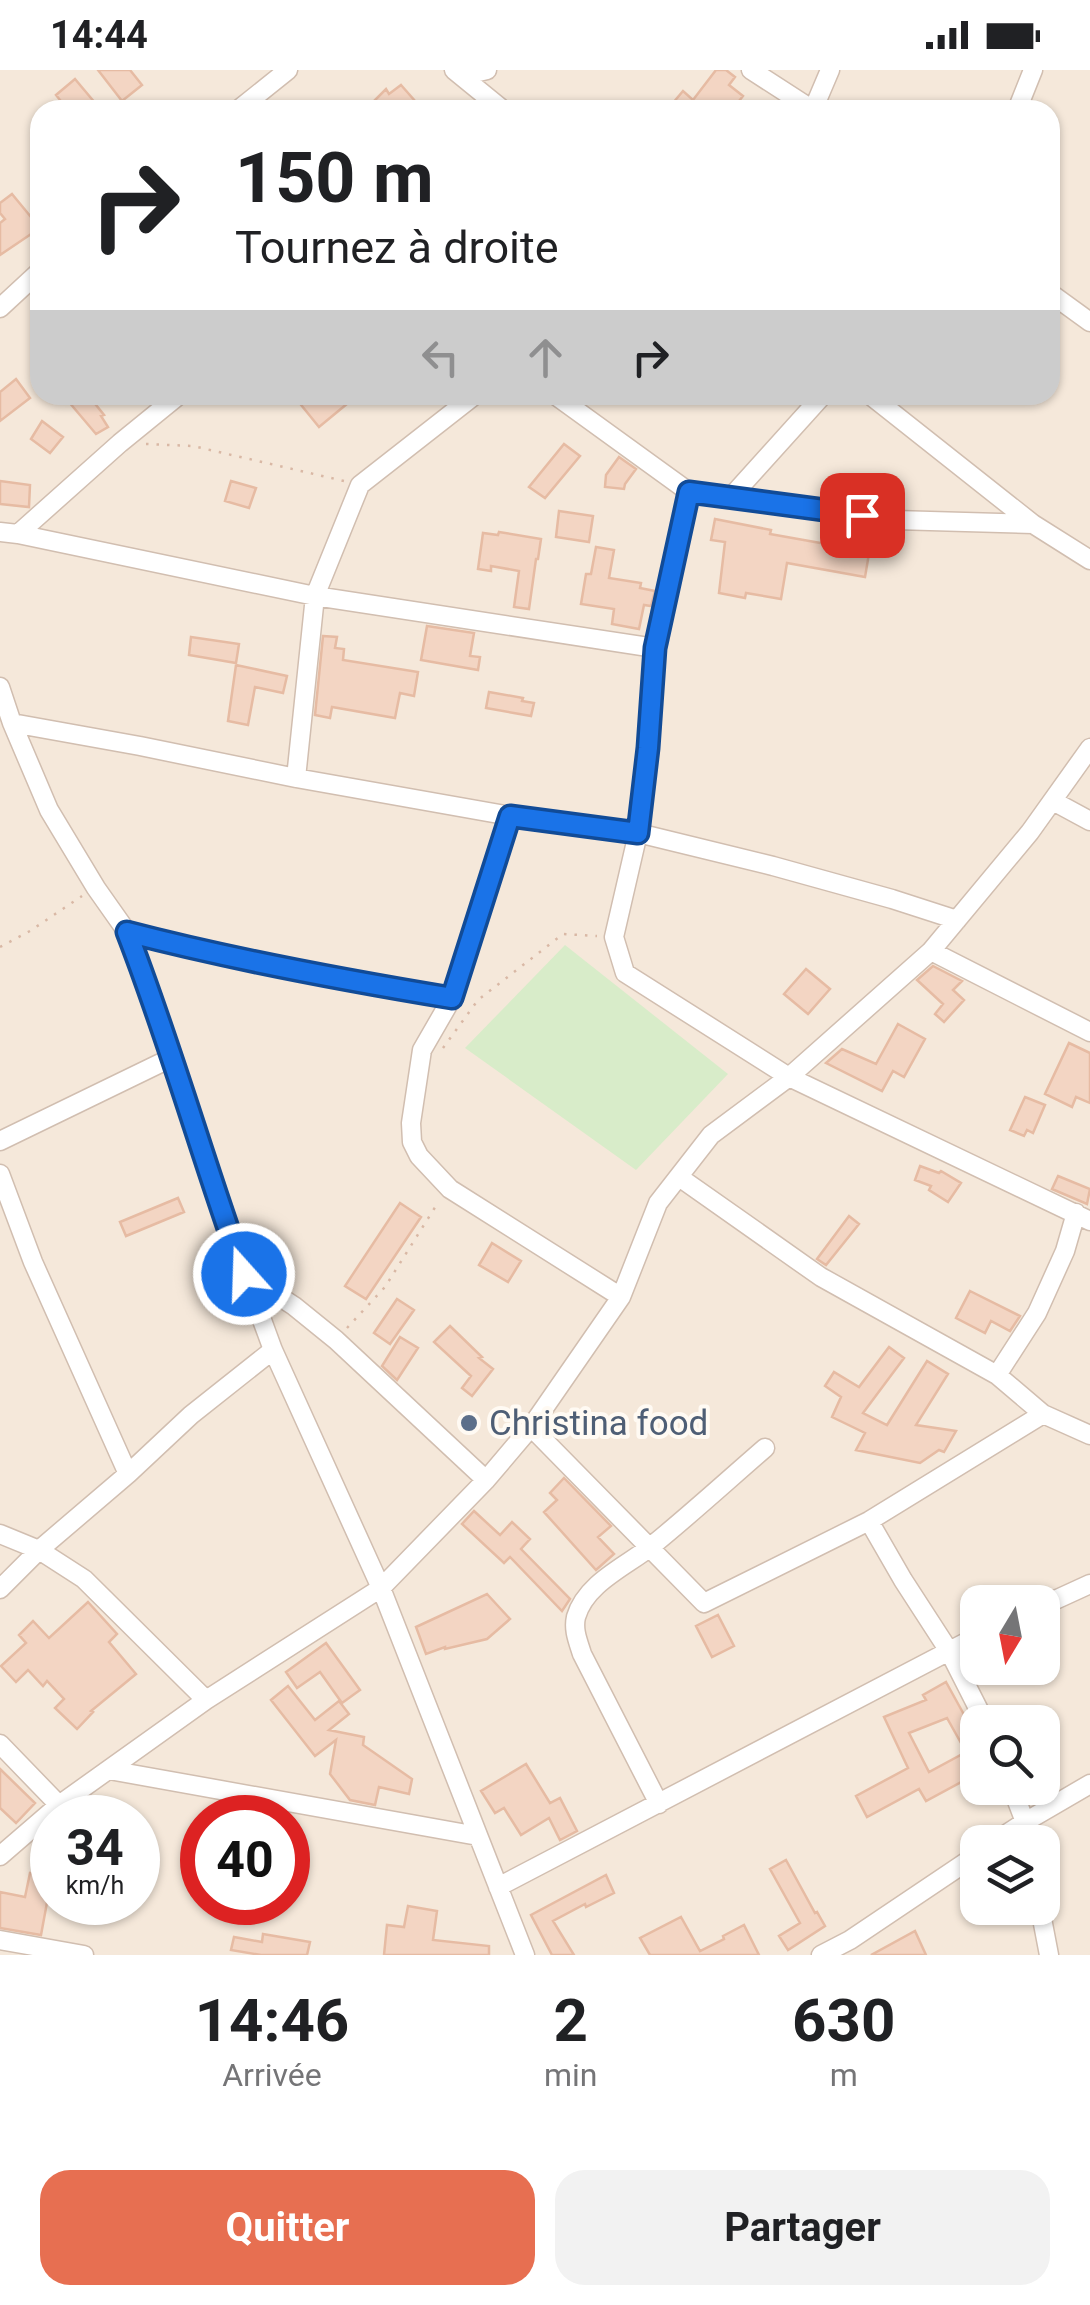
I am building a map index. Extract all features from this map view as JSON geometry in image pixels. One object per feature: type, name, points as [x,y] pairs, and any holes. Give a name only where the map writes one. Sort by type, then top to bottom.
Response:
[{"type":"street","points":[[250,100],[288,70]]},
{"type":"street","points":[[458,73],[487,70]]},
{"type":"street","points":[[751,70],[798,100]]},
{"type":"street","points":[[817,100],[830,70]]},
{"type":"street","points":[[1020,100],[1032,70]]},
{"type":"street","points":[[458,73],[491,100]]},
{"type":"street","points":[[0,308],[30,280]]},
{"type":"street","points":[[1060,300],[1090,322]]},
{"type":"street","points":[[9,533],[167,405]]},
{"type":"street","points":[[296,778],[315,596],[360,484],[462,405]]},
{"type":"street","points":[[569,405],[689,492],[896,520],[1033,524]]},
{"type":"street","points":[[731,497],[814,405]]},
{"type":"street","points":[[883,405],[1033,524],[1090,560]]},
{"type":"street","points":[[689,492],[655,648],[638,833],[614,937],[625,973],[789,1077],[1083,1217],[1037,1313],[997,1375]]},
{"type":"street","points":[[9,533],[315,596],[655,648]]},
{"type":"street","points":[[0,686],[49,810],[127,932],[273,1350],[381,1588],[525,1955]]},
{"type":"street","points":[[12,723],[510,816],[638,833],[957,920]]},
{"type":"street","points":[[73,1795],[206,1700],[381,1588],[486,1480],[531,1427],[621,1297],[658,1202],[711,1135],[789,1077],[932,951],[1030,832],[1090,748]]},
{"type":"street","points":[[1052,801],[1090,820]]},
{"type":"street","points":[[510,816],[452,998],[422,1050],[411,1123],[412,1142],[419,1156],[450,1189],[621,1297]]},
{"type":"street","points":[[127,932],[319,976],[452,998]]},
{"type":"street","points":[[932,951],[1090,1032]]},
{"type":"street","points":[[0,1141],[173,1057]]},
{"type":"street","points":[[0,1174],[33,1262],[128,1474]]},
{"type":"street","points":[[679,1177],[821,1277],[997,1375],[1042,1414],[1090,1435]]},
{"type":"street","points":[[244,1274],[294,1306],[336,1340],[486,1480]]},
{"type":"street","points":[[0,1590],[39,1550],[190,1415],[273,1350]]},
{"type":"street","points":[[531,1427],[704,1603],[869,1521],[1042,1414]]},
{"type":"street","points":[[659,1804],[582,1654],[574,1632],[576,1615],[606,1576],[651,1547],[765,1448]]},
{"type":"street","points":[[869,1521],[949,1651],[976,1705]]},
{"type":"street","points":[[0,1534],[39,1550],[84,1579],[206,1700]]},
{"type":"street","points":[[1060,1598],[1090,1584]]},
{"type":"street","points":[[498,1887],[960,1645]]},
{"type":"street","points":[[0,1744],[49,1795]]},
{"type":"street","points":[[109,1770],[478,1836]]},
{"type":"street","points":[[1020,1825],[1090,1784]]},
{"type":"street","points":[[1018,1805],[1026,1825]]},
{"type":"street","points":[[0,1856],[30,1830]]},
{"type":"street","points":[[821,1955],[853,1947],[960,1867]]},
{"type":"street","points":[[1043,1925],[1048,1955]]},
{"type":"street","points":[[0,1940],[84,1955]]},
{"type":"path","points":[[120,443],[193,446],[360,484]]},
{"type":"path","points":[[0,947],[96,888]]},
{"type":"path","points":[[422,1050],[446,1046],[478,1000],[563,934],[614,937]]},
{"type":"path","points":[[336,1340],[385,1287],[434,1207],[450,1189]]},
{"type":"shaded area","points":[[0,70],[1090,70],[1090,1955],[0,1955]]},
{"type":"green space","points":[[565,945],[728,1074],[636,1170],[465,1048]]},
{"type":"building","points":[[98,70],[130,70],[142,85],[121,100]]},
{"type":"building","points":[[716,70],[726,70],[735,77],[729,85],[743,96],[740,100],[693,100]]},
{"type":"building","points":[[75,79],[93,100],[60,100],[56,95]]},
{"type":"building","points":[[401,85],[414,100],[375,100],[386,89],[389,94]]},
{"type":"building","points":[[683,91],[693,100],[675,100]]},
{"type":"building","points":[[12,194],[30,216],[30,235],[0,255],[0,223],[5,219],[0,203]]},
{"type":"building","points":[[16,379],[30,398],[0,421],[0,392]]},
{"type":"building","points":[[71,405],[96,405],[108,427],[96,434]]},
{"type":"building","points":[[301,405],[346,405],[319,427]]},
{"type":"building","points":[[42,421],[63,437],[50,453],[31,439]]},
{"type":"building","points":[[564,444],[580,456],[545,498],[529,487]]},
{"type":"building","points":[[619,457],[636,469],[624,489],[605,487],[606,475]]},
{"type":"building","points":[[0,481],[30,485],[29,507],[0,504]]},
{"type":"building","points":[[231,481],[256,488],[249,508],[225,501]]},
{"type":"building","points":[[559,511],[593,516],[589,542],[556,537]]},
{"type":"building","points":[[715,519],[843,547],[846,531],[872,536],[865,577],[787,563],[781,599],[719,593],[725,542],[711,540]]},
{"type":"building","points":[[483,533],[541,539],[529,609],[514,607],[519,571],[491,566],[491,571],[478,569]]},
{"type":"building","points":[[596,547],[614,550],[609,578],[641,583],[640,588],[655,591],[651,606],[644,605],[639,629],[612,624],[614,609],[581,604]]},
{"type":"building","points":[[427,626],[474,633],[470,656],[480,657],[478,670],[421,660]]},
{"type":"building","points":[[323,636],[337,637],[335,648],[344,649],[343,660],[418,672],[414,696],[400,693],[395,718],[332,707],[330,718],[315,715]]},
{"type":"building","points":[[191,637],[239,644],[236,663],[189,655]]},
{"type":"building","points":[[236,665],[287,676],[283,693],[255,687],[248,725],[228,721]]},
{"type":"building","points":[[489,692],[534,703],[531,716],[486,708]]},
{"type":"building","points":[[933,966],[962,981],[953,990],[964,1000],[944,1022],[935,1014],[943,1004],[917,980]]},
{"type":"building","points":[[806,969],[830,989],[808,1014],[784,994]]},
{"type":"building","points":[[898,1024],[925,1039],[904,1077],[893,1071],[882,1091],[826,1063],[842,1049],[876,1064]]},
{"type":"building","points":[[1069,1043],[1090,1053],[1090,1103],[1076,1097],[1072,1107],[1045,1094]]},
{"type":"building","points":[[1025,1097],[1045,1105],[1033,1133],[1027,1130],[1024,1136],[1010,1130]]},
{"type":"building","points":[[920,1166],[941,1171],[961,1183],[948,1202],[929,1190],[931,1186],[915,1180]]},
{"type":"building","points":[[1058,1176],[1090,1189],[1087,1204],[1052,1189]]},
{"type":"building","points":[[178,1198],[184,1212],[126,1236],[120,1222]]},
{"type":"building","points":[[400,1203],[421,1217],[366,1299],[345,1286]]},
{"type":"building","points":[[849,1216],[859,1224],[826,1265],[817,1259]]},
{"type":"building","points":[[492,1243],[521,1261],[508,1282],[479,1265]]},
{"type":"building","points":[[970,1291],[1020,1316],[1010,1331],[991,1321],[985,1333],[956,1318]]},
{"type":"building","points":[[397,1299],[414,1310],[390,1344],[374,1333]]},
{"type":"building","points":[[450,1326],[493,1369],[472,1396],[462,1388],[471,1376],[434,1342]]},
{"type":"building","points":[[400,1337],[418,1348],[397,1380],[382,1366]]},
{"type":"building","points":[[889,1347],[904,1358],[863,1413],[887,1425],[927,1361],[948,1374],[916,1425],[956,1431],[944,1452],[939,1450],[920,1463],[856,1450],[865,1433],[832,1417],[841,1397],[825,1386],[834,1372],[859,1387]]},
{"type":"building","points":[[564,1478],[611,1526],[598,1537],[614,1554],[596,1570],[544,1512],[557,1500],[550,1493]]},
{"type":"building","points":[[474,1511],[500,1535],[512,1522],[530,1539],[521,1549],[570,1599],[562,1611],[510,1557],[504,1563],[462,1524]]},
{"type":"building","points":[[487,1594],[510,1619],[487,1639],[426,1654],[416,1627]]},
{"type":"building","points":[[88,1602],[117,1634],[109,1642],[136,1674],[91,1711],[77,1729],[55,1708],[64,1699],[47,1681],[43,1686],[28,1670],[16,1682],[1,1666],[26,1643],[19,1635],[33,1621],[49,1638]]},
{"type":"building","points":[[718,1615],[734,1646],[712,1657],[696,1626]]},
{"type":"building","points":[[326,1643],[360,1690],[342,1703],[320,1672],[297,1688],[286,1672]]},
{"type":"building","points":[[946,1682],[960,1707],[960,1741],[947,1718],[909,1733],[929,1772],[960,1755],[960,1783],[926,1801],[919,1789],[867,1817],[856,1796],[908,1768],[884,1717],[926,1700],[923,1695]]},
{"type":"building","points":[[288,1686],[315,1720],[339,1701],[349,1714],[329,1730],[364,1737],[363,1745],[412,1779],[409,1794],[379,1787],[375,1805],[350,1800],[330,1774],[336,1740],[315,1756],[271,1700]]},
{"type":"building","points":[[526,1764],[550,1803],[560,1798],[577,1831],[560,1840],[549,1818],[521,1835],[504,1808],[495,1813],[481,1791]]},
{"type":"building","points":[[0,1769],[30,1798],[30,1808],[16,1823],[0,1808]]},
{"type":"building","points":[[786,1860],[825,1926],[788,1950],[779,1936],[800,1923],[770,1869]]},
{"type":"building","points":[[30,1873],[30,1925],[43,1925],[41,1935],[0,1928],[0,1892],[25,1897]]},
{"type":"building","points":[[606,1875],[614,1893],[553,1921],[574,1955],[552,1955],[531,1915]]},
{"type":"building","points":[[408,1906],[437,1911],[433,1940],[489,1946],[489,1955],[384,1955],[387,1925],[404,1927]]},
{"type":"building","points":[[681,1917],[700,1951],[744,1925],[759,1955],[650,1955],[640,1938]]},
{"type":"building","points":[[915,1931],[926,1955],[871,1955]]},
{"type":"building","points":[[263,1934],[310,1942],[307,1955],[261,1955],[231,1950],[234,1937],[262,1942]]},
{"type":"place","name":"Christina food","points":[[469,1423]]},
{"type":"route","points":[[244,1274],[173,1057],[127,932],[319,976],[452,998],[510,816],[638,833],[655,648],[689,492],[862,515]]}]
